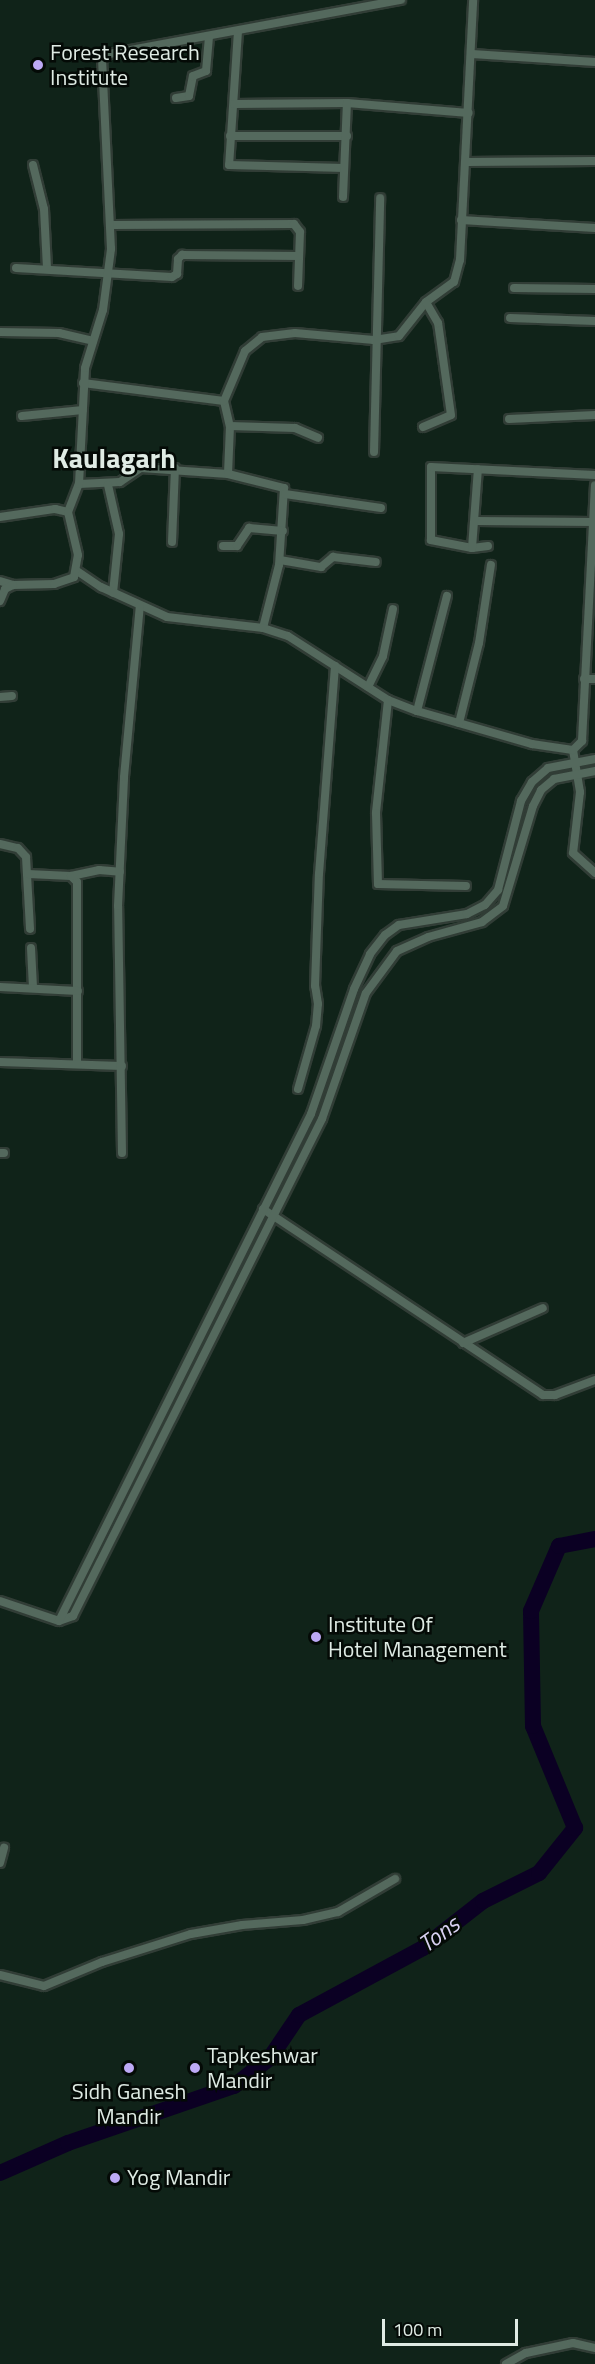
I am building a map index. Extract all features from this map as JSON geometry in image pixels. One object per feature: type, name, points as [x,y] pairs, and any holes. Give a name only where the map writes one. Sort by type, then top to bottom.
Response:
[{"type":"street","points":[[0,581],[13,585],[61,583],[71,580],[76,571],[76,534],[68,512],[78,484],[83,383],[109,275],[111,225],[101,64],[105,56],[401,0]]},
{"type":"street","points":[[228,474],[230,426],[224,401],[245,351],[262,337],[295,333],[374,340],[404,334],[426,303],[448,287],[459,271],[469,113],[473,0]]},
{"type":"street","points":[[238,31],[234,104],[227,162],[231,166],[344,168]]},
{"type":"street","points":[[176,98],[189,96],[193,76],[206,71],[209,36]]},
{"type":"street","points":[[472,54],[595,62]]},
{"type":"street","points":[[234,104],[347,104],[469,113]]},
{"type":"street","points":[[343,197],[347,104]]},
{"type":"street","points":[[230,136],[347,136]]},
{"type":"street","points":[[466,162],[595,161]]},
{"type":"street","points":[[33,165],[44,208],[47,268]]},
{"type":"street","points":[[374,452],[374,340],[380,198]]},
{"type":"street","points":[[461,220],[595,228]]},
{"type":"street","points":[[111,225],[290,223],[300,232],[298,286]]},
{"type":"street","points":[[16,268],[47,268],[109,275],[175,276],[182,255],[299,256]]},
{"type":"street","points":[[514,288],[595,289]]},
{"type":"street","points":[[423,428],[451,416],[438,323],[426,303]]},
{"type":"street","points":[[510,318],[595,321]]},
{"type":"street","points":[[0,332],[59,333],[93,341]]},
{"type":"street","points":[[83,383],[224,401]]},
{"type":"street","points":[[22,416],[83,410]]},
{"type":"street","points":[[509,419],[595,415]]},
{"type":"street","points":[[230,426],[295,428],[318,438]]},
{"type":"street","points":[[488,546],[472,548],[431,540],[429,474],[435,466],[595,475]]},
{"type":"street","points":[[78,484],[108,485],[141,468],[175,468],[278,483],[285,494],[283,531],[280,560],[263,628]]},
{"type":"street","points":[[172,542],[175,468]]},
{"type":"street","points":[[472,548],[476,521],[478,469]]},
{"type":"street","points":[[108,485],[119,534],[113,593]]},
{"type":"street","points":[[59,1621],[310,1114],[370,954],[384,935],[399,926],[467,914],[485,905],[498,890],[521,801],[532,782],[548,768],[574,755],[582,741],[595,488]]},
{"type":"street","points":[[285,494],[381,508]]},
{"type":"street","points":[[0,517],[55,509],[68,512]]},
{"type":"street","points":[[476,521],[593,522]]},
{"type":"street","points":[[223,546],[237,546],[246,530],[252,527],[283,531]]},
{"type":"street","points":[[280,560],[321,567],[333,557],[376,562]]},
{"type":"street","points":[[459,723],[479,643],[492,565]]},
{"type":"street","points":[[76,571],[140,606],[180,620],[263,628],[288,636],[388,700],[417,711],[532,744],[595,759]]},
{"type":"street","points":[[0,601],[5,589],[13,585]]},
{"type":"street","points":[[417,711],[447,596]]},
{"type":"street","points":[[122,1153],[120,872],[140,606]]},
{"type":"street","points":[[368,687],[383,656],[393,609]]},
{"type":"street","points":[[297,1089],[316,1026],[318,1004],[315,986],[319,884],[335,666]]},
{"type":"street","points":[[584,679],[595,679]]},
{"type":"street","points":[[0,697],[12,696]]},
{"type":"street","points":[[388,700],[376,813],[378,884],[466,886]]},
{"type":"street","points":[[574,755],[578,772],[579,808],[573,854],[595,873]]},
{"type":"street","points":[[0,1602],[59,1621],[73,1616],[322,1119],[366,993],[384,965],[408,944],[482,922],[503,906],[533,806],[542,790],[554,779],[578,772],[595,771]]},
{"type":"street","points":[[0,844],[22,851],[28,874],[30,929]]},
{"type":"street","points":[[28,874],[71,876],[99,870],[120,872]]},
{"type":"street","points":[[71,876],[77,882],[79,901],[77,1063]]},
{"type":"street","points":[[31,948],[33,988]]},
{"type":"street","points":[[0,987],[78,991]]},
{"type":"street","points":[[0,1062],[122,1066]]},
{"type":"street","points":[[263,1209],[543,1395],[555,1395],[595,1380]]},
{"type":"street","points":[[215,1306],[226,1311]]},
{"type":"street","points":[[463,1343],[543,1308]]},
{"type":"street","points":[[116,1506],[126,1510]]},
{"type":"street","points":[[0,1863],[3,1848]]},
{"type":"street","points":[[0,1975],[44,1986],[102,1962],[191,1934],[242,1924],[303,1920],[338,1912],[395,1879]]},
{"type":"street","points":[[506,2364],[526,2353],[573,2343],[595,2348]]},
{"type":"waterway","name":"Tons","points":[[0,2173],[68,2143],[234,2086],[270,2058],[299,2015],[423,1948],[483,1901],[539,1873],[575,1828],[533,1726],[531,1611],[559,1546],[595,1539]]},
{"type":"place","name":"Forest Research Institute","points":[[38,65]]},
{"type":"place","name":"Institute Of Hotel Management","points":[[316,1637]]},
{"type":"place","name":"Sidh Ganesh Mandir","points":[[129,2068]]},
{"type":"place","name":"Tapkeshwar Mandir","points":[[195,2068]]},
{"type":"place","name":"Yog Mandir","points":[[115,2178]]},
{"type":"district","name":"Kaulagarh","points":[[114,458]]}]
